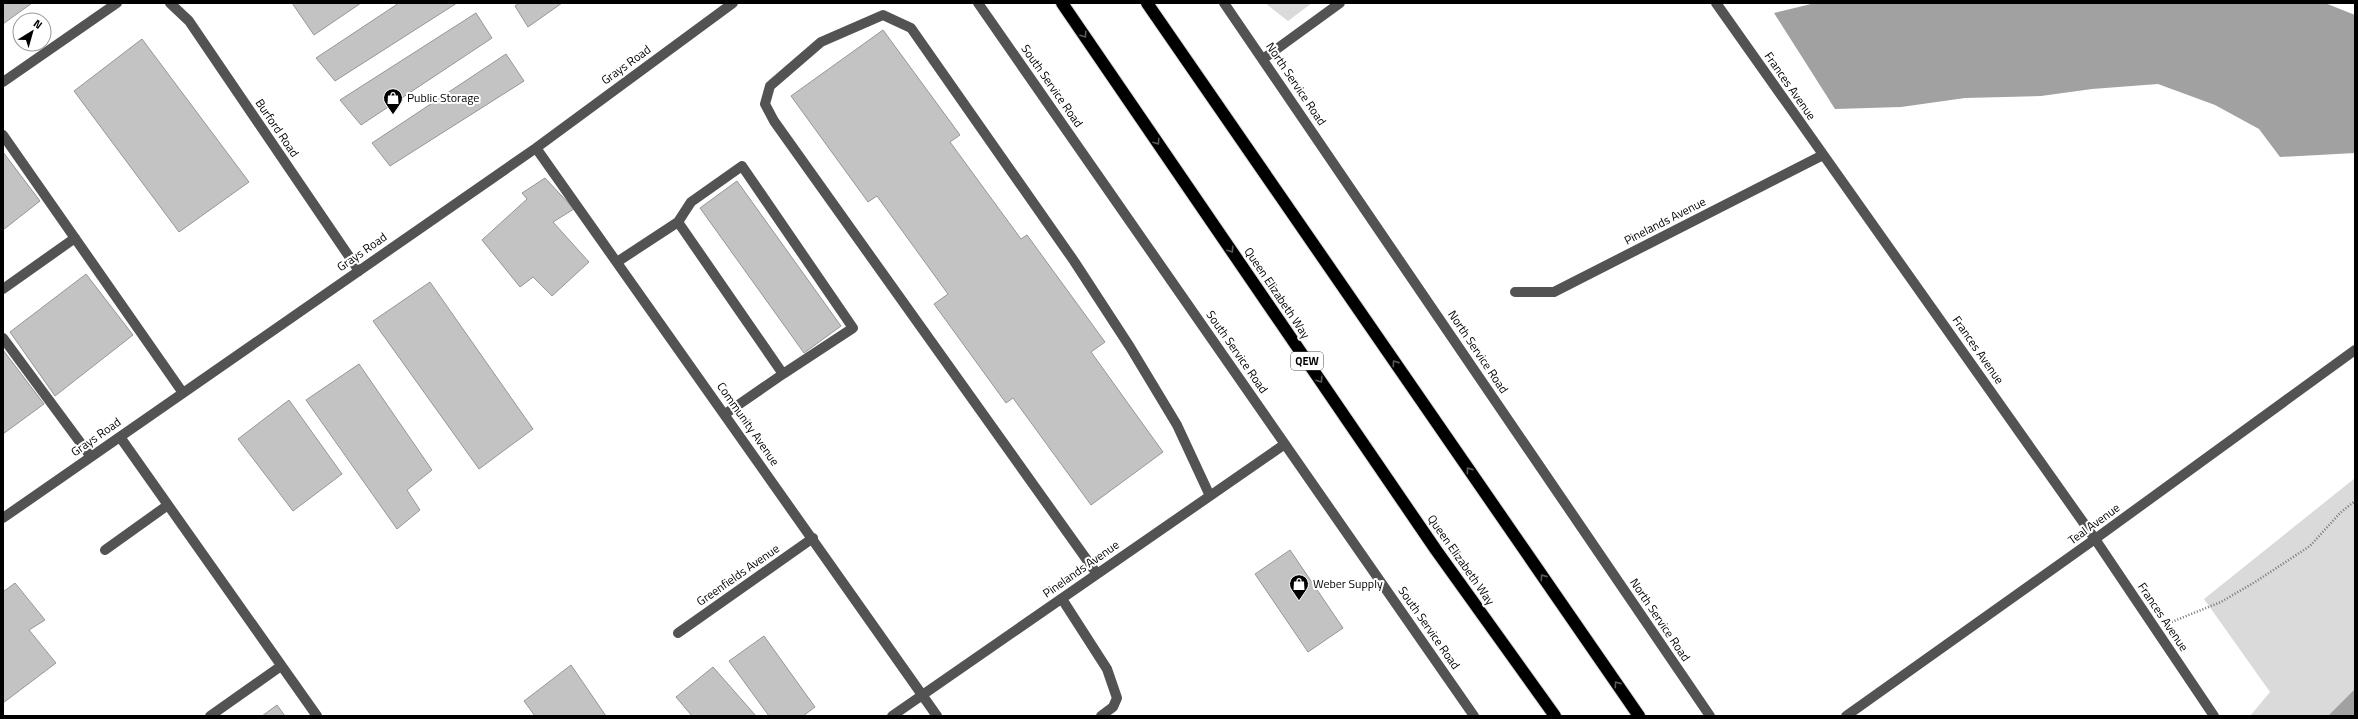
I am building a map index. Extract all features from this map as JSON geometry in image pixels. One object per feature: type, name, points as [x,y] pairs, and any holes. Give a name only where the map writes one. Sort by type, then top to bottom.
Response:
[{"type":"highway","name":"Queen Elizabeth Way","points":[[1062,3],[1436,550],[1555,716]]},
{"type":"highway","points":[[1147,3],[1639,716]]},
{"type":"street","points":[[3,82],[117,3]]},
{"type":"street","name":"Burford Road","points":[[170,3],[188,21],[359,271]]},
{"type":"street","name":"Grays Road","points":[[3,518],[536,148],[733,3]]},
{"type":"street","name":"South Service Road","points":[[978,3],[1474,716]]},
{"type":"street","name":"North Service Road","points":[[1224,3],[1263,58],[1710,716]]},
{"type":"street","points":[[1263,58],[1340,3]]},
{"type":"street","name":"Frances Avenue","points":[[1716,3],[2095,539],[2211,715]]},
{"type":"street","points":[[1097,574],[774,121],[765,104],[770,86],[820,42],[883,15],[911,28],[1074,261],[1130,347],[1176,425],[1210,496]]},
{"type":"street","points":[[3,134],[183,394]]},
{"type":"street","name":"Community Avenue","points":[[536,148],[813,538],[937,716]]},
{"type":"street","name":"Pinelands Avenue","points":[[1515,292],[1554,292],[1823,155]]},
{"type":"street","points":[[618,262],[678,222],[691,202],[742,166],[853,328],[724,414]]},
{"type":"street","points":[[678,222],[783,374]]},
{"type":"street","points":[[3,289],[75,238]]},
{"type":"street","points":[[3,338],[91,457]]},
{"type":"street","name":"Teal Avenue","points":[[1846,716],[2095,539],[2355,350]]},
{"type":"street","points":[[120,437],[317,716]]},
{"type":"street","name":"Pinelands Avenue","points":[[892,716],[1285,444]]},
{"type":"street","points":[[105,550],[168,505]]},
{"type":"street","name":"Greenfields Avenue","points":[[678,633],[813,538]]},
{"type":"street","points":[[1062,598],[1108,669],[1117,698],[1112,707],[1101,716]]},
{"type":"street","points":[[210,716],[282,666]]},
{"type":"path","points":[[2155,628],[2221,602],[2255,582],[2310,546],[2340,513],[2355,501]]},
{"type":"shaded area","points":[[1265,3],[1312,3],[1288,21]]},
{"type":"shaded area","points":[[1815,3],[2325,3],[2355,15],[2355,153],[2280,157],[2259,129],[2215,105],[2158,84],[2092,89],[2041,96],[1965,98],[1901,107],[1835,109],[1774,13]]},
{"type":"shaded area","points":[[2355,478],[2355,716],[2250,716],[2270,692],[2204,599]]},
{"type":"shaded area","points":[[2355,689],[2355,716],[2328,716]]},
{"type":"building","points":[[3,3],[32,3],[20,12],[12,12],[12,17],[3,24]]},
{"type":"building","points":[[292,3],[361,3],[314,35]]},
{"type":"building","points":[[399,3],[457,3],[335,81],[316,58]]},
{"type":"building","points":[[519,3],[562,3],[528,27],[515,6]]},
{"type":"building","points":[[476,13],[492,38],[361,125],[340,100]]},
{"type":"building","points":[[883,30],[960,135],[950,142],[1021,239],[1027,235],[1105,342],[1091,352],[1163,452],[1091,505],[1013,398],[1006,403],[934,304],[948,294],[877,196],[868,202],[791,96]]},
{"type":"building","points":[[142,39],[249,182],[179,232],[74,91]]},
{"type":"building","points":[[506,54],[524,81],[390,166],[372,143]]},
{"type":"building","points":[[3,152],[40,201],[3,230]]},
{"type":"building","points":[[545,178],[574,209],[553,222],[589,262],[552,296],[533,277],[520,287],[482,240],[527,199],[522,193]]},
{"type":"building","points":[[737,181],[841,326],[804,353],[700,208]]},
{"type":"building","points":[[86,274],[133,335],[55,396],[10,332]]},
{"type":"building","points":[[430,282],[533,429],[479,469],[373,321]]},
{"type":"building","points":[[3,350],[44,404],[3,434]]},
{"type":"building","points":[[359,364],[432,470],[407,490],[420,510],[397,529],[306,400]]},
{"type":"building","points":[[289,400],[342,474],[293,511],[238,439]]},
{"type":"building","name":"Weber Supply","points":[[1290,550],[1343,628],[1308,652],[1255,574]]},
{"type":"building","points":[[15,583],[45,620],[29,630],[56,663],[3,703],[3,592]]},
{"type":"building","points":[[764,636],[815,707],[803,716],[769,716],[729,661]]},
{"type":"building","points":[[571,665],[606,716],[535,716],[524,701]]},
{"type":"building","points":[[713,667],[756,716],[692,716],[676,697]]},
{"type":"building","points":[[277,705],[285,716],[262,716]]},
{"type":"place","name":"Public Storage","points":[[393,115]]},
{"type":"place","name":"Weber Supply","points":[[1299,601]]}]
